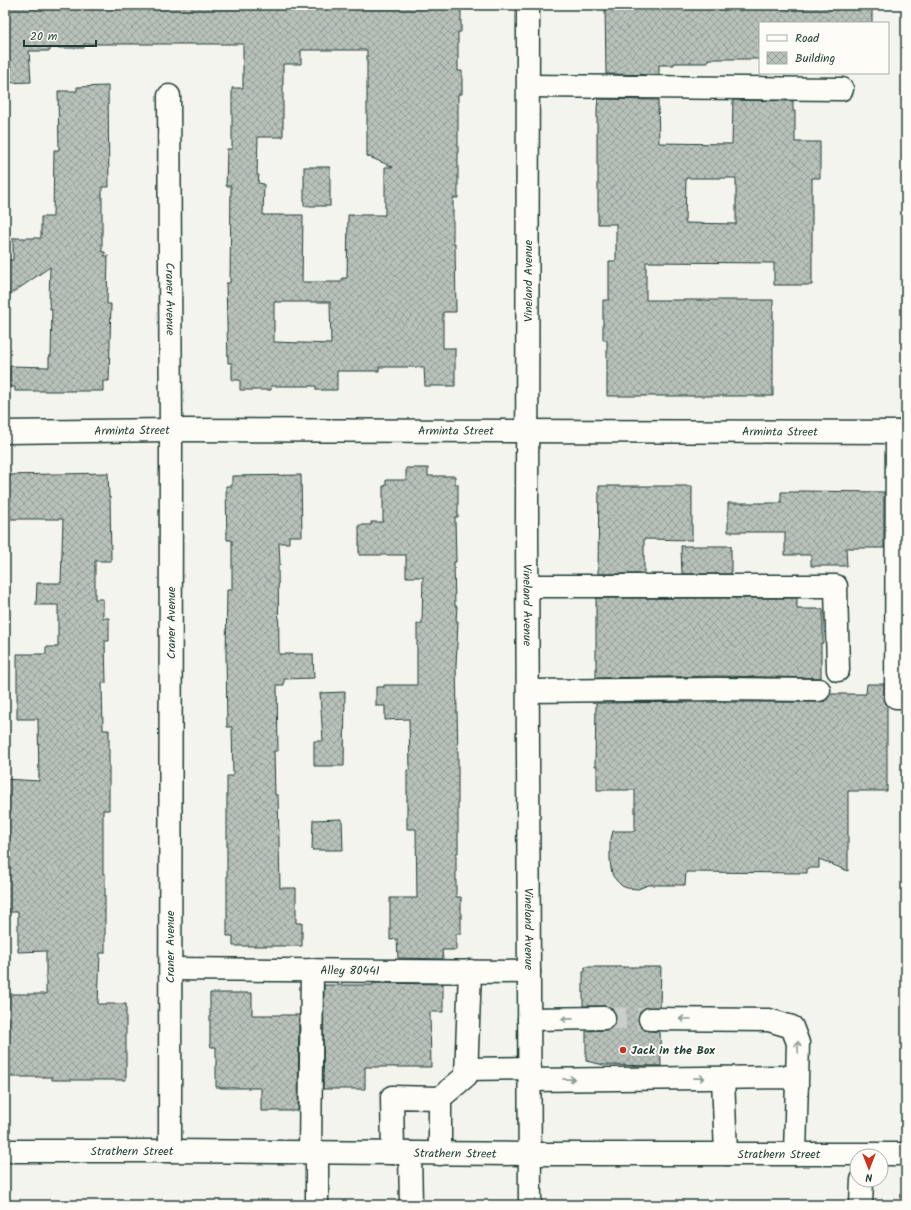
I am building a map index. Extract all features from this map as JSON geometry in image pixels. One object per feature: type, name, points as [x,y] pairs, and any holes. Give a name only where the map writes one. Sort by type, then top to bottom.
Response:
[{"type":"main road","name":"Vineland Avenue","points":[[528,5],[530,1205]]},
{"type":"main road","points":[[529,86],[842,89]]},
{"type":"main road","name":"Craner Avenue","points":[[169,96],[170,1150]]},
{"type":"main road","name":"Arminta Street","points":[[5,432],[170,430],[901,432]]},
{"type":"main road","points":[[901,432],[896,697],[906,697]]},
{"type":"main road","points":[[528,586],[836,586],[838,670]]},
{"type":"main road","points":[[528,691],[718,689],[819,690]]},
{"type":"main road","name":"Alley 80441","points":[[170,969],[529,972]]},
{"type":"main road","points":[[312,970],[313,1152],[316,1205]]},
{"type":"main road","points":[[411,1205],[392,1097],[440,1098],[466,1076],[470,971]]},
{"type":"main road","points":[[529,1019],[604,1018]]},
{"type":"main road","points":[[650,1019],[769,1020],[792,1027],[798,1043],[795,1154]]},
{"type":"main road","points":[[467,1069],[530,1074],[723,1078],[790,1077],[797,1086]]},
{"type":"main road","points":[[723,1078],[726,1154]]},
{"type":"main road","points":[[440,1098],[440,1154]]},
{"type":"main road","name":"Strathern Street","points":[[5,1150],[170,1150],[440,1154],[849,1155]]},
{"type":"main road","name":"Strathern Street","points":[[889,1154],[906,1154]]},
{"type":"main road","points":[[861,1205],[862,1188]]},
{"type":"building","points":[[5,5],[461,5],[461,32],[458,32],[458,71],[462,71],[462,94],[458,94],[458,198],[453,198],[456,312],[443,312],[443,348],[455,348],[455,386],[425,386],[424,367],[379,367],[379,371],[337,371],[337,390],[316,390],[316,386],[271,386],[271,390],[240,390],[240,380],[232,380],[232,363],[228,363],[226,283],[230,283],[231,186],[226,186],[227,149],[232,149],[232,88],[243,88],[243,44],[84,44],[84,48],[50,48],[50,51],[29,51],[31,82],[5,83]],"holes":[[[301,50],[367,50],[367,156],[393,167],[385,167],[385,215],[348,215],[347,278],[342,278],[342,282],[302,282],[303,215],[263,215],[264,184],[258,183],[259,175],[257,175],[258,137],[283,137],[283,64],[301,64]],[[274,302],[330,302],[331,344],[274,342]]]},
{"type":"building","points":[[605,5],[872,5],[872,22],[759,22],[759,59],[708,59],[708,63],[674,63],[674,65],[659,65],[659,75],[606,74]]},
{"type":"building","points":[[108,86],[109,187],[102,187],[102,252],[105,252],[105,256],[108,256],[107,304],[111,304],[109,381],[103,381],[103,391],[15,391],[15,387],[10,387],[10,366],[49,367],[49,356],[51,356],[52,309],[50,309],[49,302],[50,267],[5,298],[5,260],[13,260],[13,238],[41,238],[41,217],[53,217],[54,150],[59,150],[58,91],[77,91],[77,87]]},
{"type":"building","points":[[598,99],[658,100],[659,143],[732,144],[733,100],[793,101],[793,111],[795,111],[795,142],[820,142],[820,178],[812,178],[812,285],[774,285],[774,263],[646,262],[646,300],[773,300],[773,396],[607,396],[607,340],[603,340],[603,300],[609,300],[609,261],[616,261],[616,224],[598,224]],"holes":[[[686,178],[736,178],[736,224],[685,223]]]},
{"type":"building","points":[[304,167],[330,167],[330,206],[304,206]]},
{"type":"building","points":[[406,468],[428,468],[428,476],[455,476],[455,484],[458,484],[458,517],[455,517],[456,562],[454,562],[455,606],[457,606],[456,621],[458,621],[456,666],[458,853],[456,853],[456,897],[461,897],[461,934],[456,934],[456,950],[442,950],[443,959],[398,958],[397,939],[390,940],[390,898],[417,898],[416,829],[407,829],[407,770],[410,770],[409,719],[385,720],[385,706],[376,706],[376,687],[384,687],[384,685],[417,685],[417,624],[422,623],[423,577],[406,577],[406,555],[359,555],[359,525],[371,525],[371,522],[383,522],[383,486],[386,486],[386,480],[406,480]]},
{"type":"building","points":[[108,473],[111,561],[95,561],[95,599],[103,599],[103,618],[109,618],[109,641],[105,641],[106,683],[102,683],[103,730],[109,730],[109,810],[103,810],[105,953],[100,953],[98,1004],[126,1004],[126,1080],[52,1080],[52,1077],[5,1077],[5,994],[46,994],[46,951],[18,952],[18,912],[5,912],[5,779],[39,781],[38,719],[17,719],[17,654],[46,654],[46,647],[58,647],[58,605],[36,605],[37,583],[61,583],[63,519],[5,519],[5,475]]},
{"type":"building","points":[[301,475],[302,536],[289,536],[289,543],[279,543],[279,654],[313,654],[314,678],[284,679],[284,685],[277,685],[278,751],[274,751],[275,795],[278,795],[280,888],[296,888],[296,923],[302,923],[302,946],[233,946],[233,936],[227,936],[227,776],[233,776],[232,727],[227,727],[227,590],[232,590],[232,540],[227,540],[226,486],[232,486],[232,476]]},
{"type":"building","points":[[599,486],[692,486],[692,540],[644,539],[644,574],[598,574]]},
{"type":"building","points":[[781,492],[884,492],[884,548],[846,548],[847,566],[811,566],[811,555],[785,555],[785,532],[728,532],[728,503],[781,503]]},
{"type":"building","points":[[681,546],[731,546],[731,574],[682,574]]},
{"type":"building","points":[[596,598],[797,598],[797,609],[823,609],[821,678],[718,676],[596,678]]},
{"type":"building","points":[[867,684],[884,684],[884,697],[887,705],[887,791],[848,791],[848,871],[819,859],[819,868],[807,868],[807,873],[686,872],[685,885],[648,885],[638,889],[622,886],[613,876],[610,859],[610,843],[613,831],[635,831],[635,790],[597,790],[597,766],[595,766],[596,703],[819,702],[825,701],[830,694],[866,694]]},
{"type":"building","points":[[345,692],[344,766],[314,766],[314,741],[323,741],[320,693]]},
{"type":"building","points":[[342,819],[343,850],[312,850],[313,820]]},
{"type":"building","points":[[585,967],[661,967],[660,1007],[644,1008],[639,1012],[638,1019],[639,1025],[644,1030],[660,1032],[661,1066],[604,1065],[586,1061],[586,1031],[610,1029],[615,1024],[616,1018],[615,1012],[610,1007],[583,1006],[583,972],[585,972]]},
{"type":"building","points":[[373,983],[443,984],[443,1012],[430,1012],[431,1067],[365,1067],[365,1089],[323,1089],[324,985],[373,985]]},
{"type":"building","points":[[210,993],[252,993],[252,1015],[299,1015],[298,1111],[261,1111],[261,1088],[216,1087],[216,1047],[211,1047],[210,1043]]},
{"type":"tunnel","points":[[604,1018],[650,1019]]},
{"type":"place","name":"Jack in the Box","points":[[623,1050]]}]
